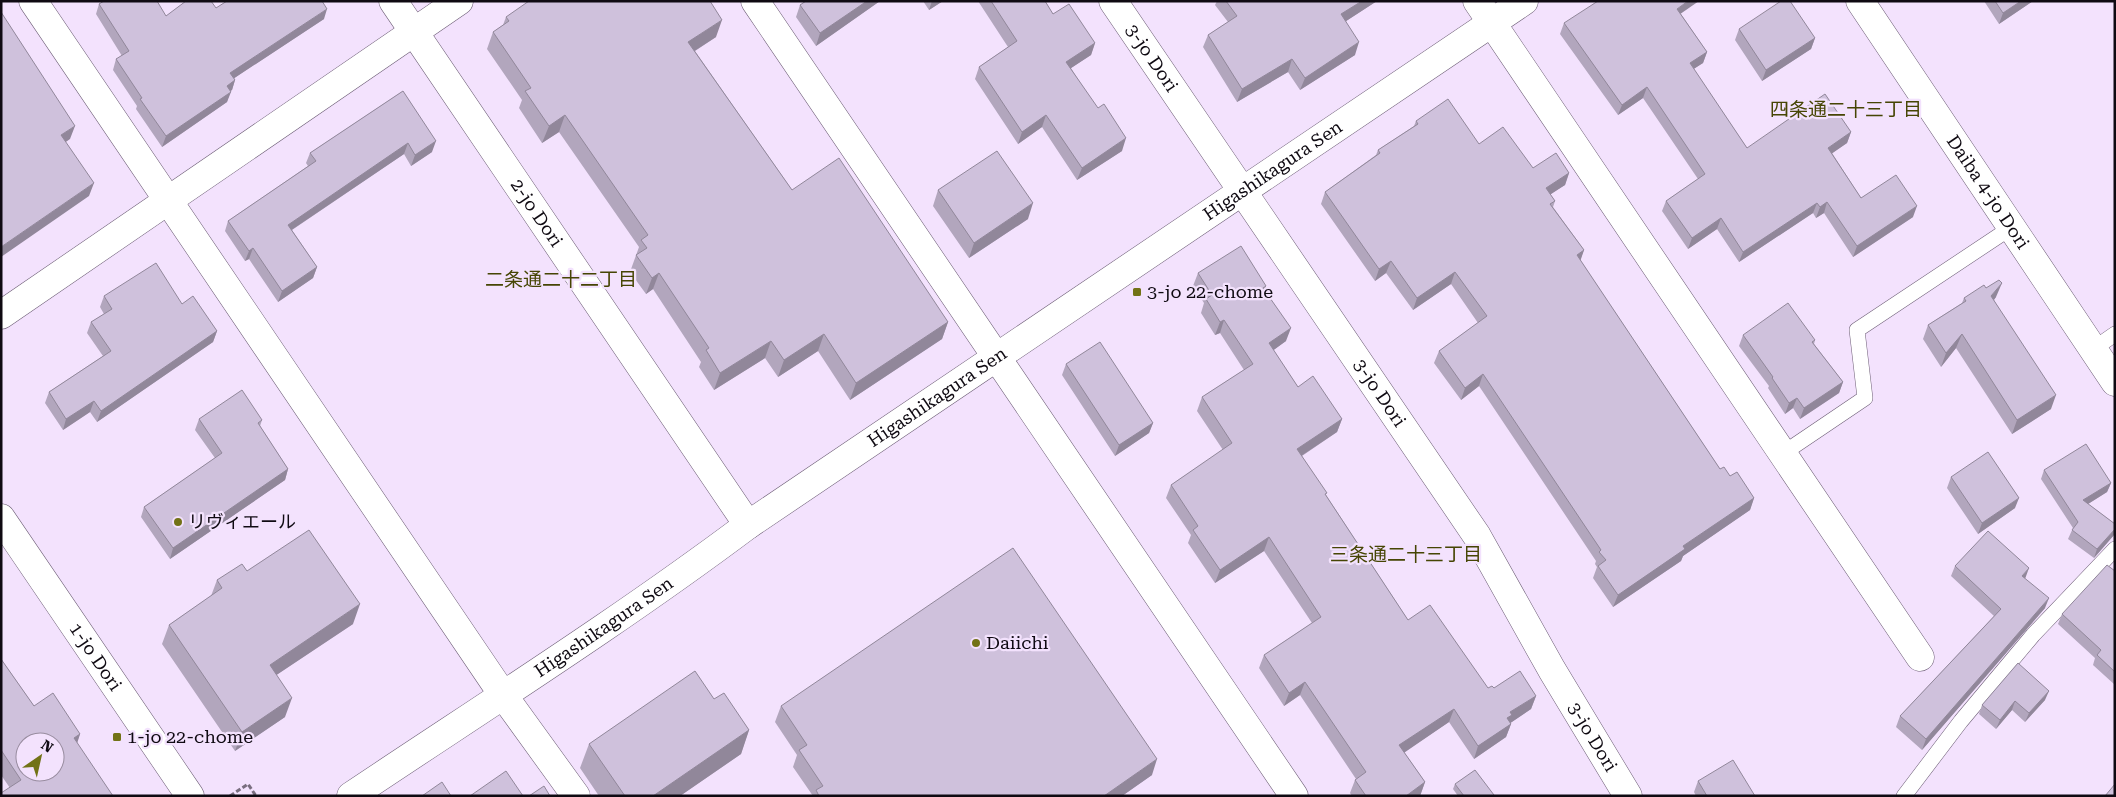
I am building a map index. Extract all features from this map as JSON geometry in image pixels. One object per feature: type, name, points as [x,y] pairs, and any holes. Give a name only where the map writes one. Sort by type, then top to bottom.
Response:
[{"type":"street","points":[[33,1],[504,695],[576,796]]},
{"type":"street","name":"2-jo Dori","points":[[392,1],[748,525]]},
{"type":"street","points":[[1,315],[459,1]]},
{"type":"street","points":[[755,1],[1294,796]]},
{"type":"street","name":"3-jo Dori","points":[[1113,1],[1477,536],[1552,670],[1628,796]]},
{"type":"street","name":"Higashikagura Sen","points":[[351,796],[504,695],[697,563],[748,525],[1242,192],[1484,12],[1524,1]]},
{"type":"street","name":"Daiba 4-jo Dori","points":[[1860,1],[2115,382]]},
{"type":"street","points":[[1484,12],[1920,657]]},
{"type":"street","name":"1-jo Dori","points":[[1,518],[190,796]]},
{"type":"lane","points":[[1782,454],[1865,398],[1857,330],[2012,227]]},
{"type":"lane","points":[[2092,350],[2115,334]]},
{"type":"lane","points":[[1904,796],[1961,721],[2033,635],[2115,549]]},
{"type":"path","points":[[230,796],[248,784],[256,796]]},
{"type":"building","points":[[104,1],[157,1],[166,16],[186,1],[211,1],[216,8],[227,1],[322,1],[327,9],[230,73],[235,80],[227,86],[231,92],[166,136],[140,99],[142,98],[116,59],[129,51],[99,4]]},
{"type":"building","points":[[529,1],[710,1],[722,20],[688,42],[792,190],[839,158],[948,322],[856,383],[824,334],[784,360],[771,341],[720,373],[706,350],[709,348],[659,273],[652,278],[636,255],[647,248],[641,240],[648,235],[565,115],[549,126],[525,91],[531,88],[493,32],[509,21],[506,17]]},
{"type":"building","points":[[806,1],[867,1],[820,33],[800,5]]},
{"type":"building","points":[[991,1],[1045,1],[1053,14],[1069,4],[1095,43],[1066,62],[1098,108],[1104,104],[1126,138],[1082,168],[1046,115],[1022,132],[979,67],[1017,41]]},
{"type":"building","points":[[1226,1],[1362,1],[1341,14],[1359,42],[1305,78],[1292,59],[1242,89],[1208,35],[1237,16]]},
{"type":"building","points":[[1598,1],[1688,1],[1677,9],[1707,52],[1690,63],[1747,148],[1825,94],[1851,132],[1828,148],[1861,198],[1896,175],[1917,206],[1857,246],[1827,202],[1820,207],[1817,203],[1743,252],[1721,218],[1692,238],[1666,201],[1705,174],[1647,87],[1622,105],[1564,23]]},
{"type":"building","points":[[1781,1],[1790,1],[1815,38],[1766,70],[1739,29]]},
{"type":"building","points":[[1995,1],[2021,1],[2003,13]]},
{"type":"building","points":[[1,12],[75,126],[61,135],[94,183],[1,247]]},
{"type":"building","points":[[403,91],[436,141],[415,155],[408,143],[288,225],[317,267],[282,291],[253,248],[249,251],[228,221],[316,161],[310,153]]},
{"type":"building","points":[[1448,99],[1479,144],[1503,127],[1533,168],[1556,153],[1569,173],[1546,188],[1555,201],[1550,204],[1584,250],[1577,255],[1720,469],[1724,467],[1730,476],[1737,472],[1754,498],[1683,546],[1685,549],[1618,595],[1598,566],[1606,560],[1599,552],[1601,550],[1483,374],[1465,388],[1439,351],[1487,316],[1455,272],[1417,298],[1391,261],[1379,269],[1325,192],[1380,153],[1378,150],[1418,124],[1416,121]]},
{"type":"building","points":[[997,151],[1033,203],[974,243],[938,190]]},
{"type":"building","points":[[1241,246],[1266,286],[1263,288],[1291,328],[1269,343],[1298,387],[1313,376],[1342,419],[1297,449],[1327,493],[1325,494],[1408,620],[1430,605],[1488,688],[1492,686],[1494,688],[1520,671],[1536,696],[1510,712],[1512,715],[1507,718],[1511,724],[1478,746],[1454,709],[1399,745],[1425,782],[1406,796],[1366,796],[1355,780],[1366,772],[1305,682],[1289,693],[1264,655],[1321,617],[1269,537],[1220,570],[1193,530],[1198,526],[1171,485],[1232,443],[1202,397],[1253,364],[1224,320],[1220,322],[1206,299],[1212,295],[1198,273]]},
{"type":"building","points":[[156,263],[182,304],[193,296],[217,331],[101,411],[94,401],[66,419],[49,392],[111,351],[91,322],[112,309],[104,296]]},
{"type":"building","points":[[1999,280],[2002,283],[1991,296],[2056,395],[2017,420],[1962,334],[1946,353],[1928,325],[1966,301],[1964,298],[1984,285],[1986,288]]},
{"type":"building","points":[[1788,303],[1815,340],[1812,342],[1843,382],[1804,408],[1797,398],[1789,403],[1743,335]]},
{"type":"building","points":[[1100,342],[1153,423],[1119,445],[1066,364]]},
{"type":"building","points":[[242,390],[262,420],[258,423],[288,469],[173,548],[144,507],[222,453],[199,419]]},
{"type":"building","points":[[2086,444],[2111,483],[2083,500],[2115,524],[2115,529],[2097,549],[2072,530],[2078,522],[2044,470]]},
{"type":"building","points":[[1988,452],[2019,498],[1982,523],[1951,477]]},
{"type":"building","points":[[309,530],[360,604],[270,665],[292,698],[242,732],[169,625],[222,588],[217,580],[242,564],[247,571]]},
{"type":"building","points":[[1988,531],[2029,568],[2022,576],[2049,598],[1926,739],[1900,716],[2001,609],[1955,566]]},
{"type":"building","name":"Daiichi","points":[[1013,548],[1157,759],[1104,796],[819,796],[816,790],[823,786],[799,750],[807,745],[781,706]]},
{"type":"building","points":[[2107,565],[2115,571],[2115,672],[2097,655],[2101,650],[2062,614]]},
{"type":"building","points":[[1,659],[34,706],[53,693],[80,734],[74,738],[113,796],[1,796],[1,793],[18,782],[65,782],[65,732],[15,732],[15,771],[1,750]]},
{"type":"building","points":[[2018,663],[2049,691],[2029,713],[2015,701],[2000,720],[1982,705]]},
{"type":"building","points":[[695,671],[714,699],[724,693],[749,730],[653,796],[625,796],[589,744]]},
{"type":"building","points":[[1733,760],[1755,796],[1707,796],[1698,781]]},
{"type":"building","points":[[1475,770],[1493,796],[1464,796],[1455,784]]},
{"type":"building","points":[[506,771],[523,796],[470,796]]},
{"type":"building","points":[[442,782],[451,796],[422,796]]},
{"type":"building","points":[[2115,784],[2115,796],[2105,796]]},
{"type":"building","points":[[544,786],[550,796],[529,796]]},
{"type":"place","name":"3-jo 22-chome","points":[[1137,292]]},
{"type":"place","name":"リヴィエール","points":[[178,522]]},
{"type":"place","name":"Daiichi","points":[[976,643]]},
{"type":"place","name":"1-jo 22-chome","points":[[117,737]]},
{"type":"district","name":"四条通二十三丁目","points":[[1846,109]]},
{"type":"district","name":"二条通二十二丁目","points":[[561,279]]},
{"type":"district","name":"三条通二十三丁目","points":[[1406,554]]}]
